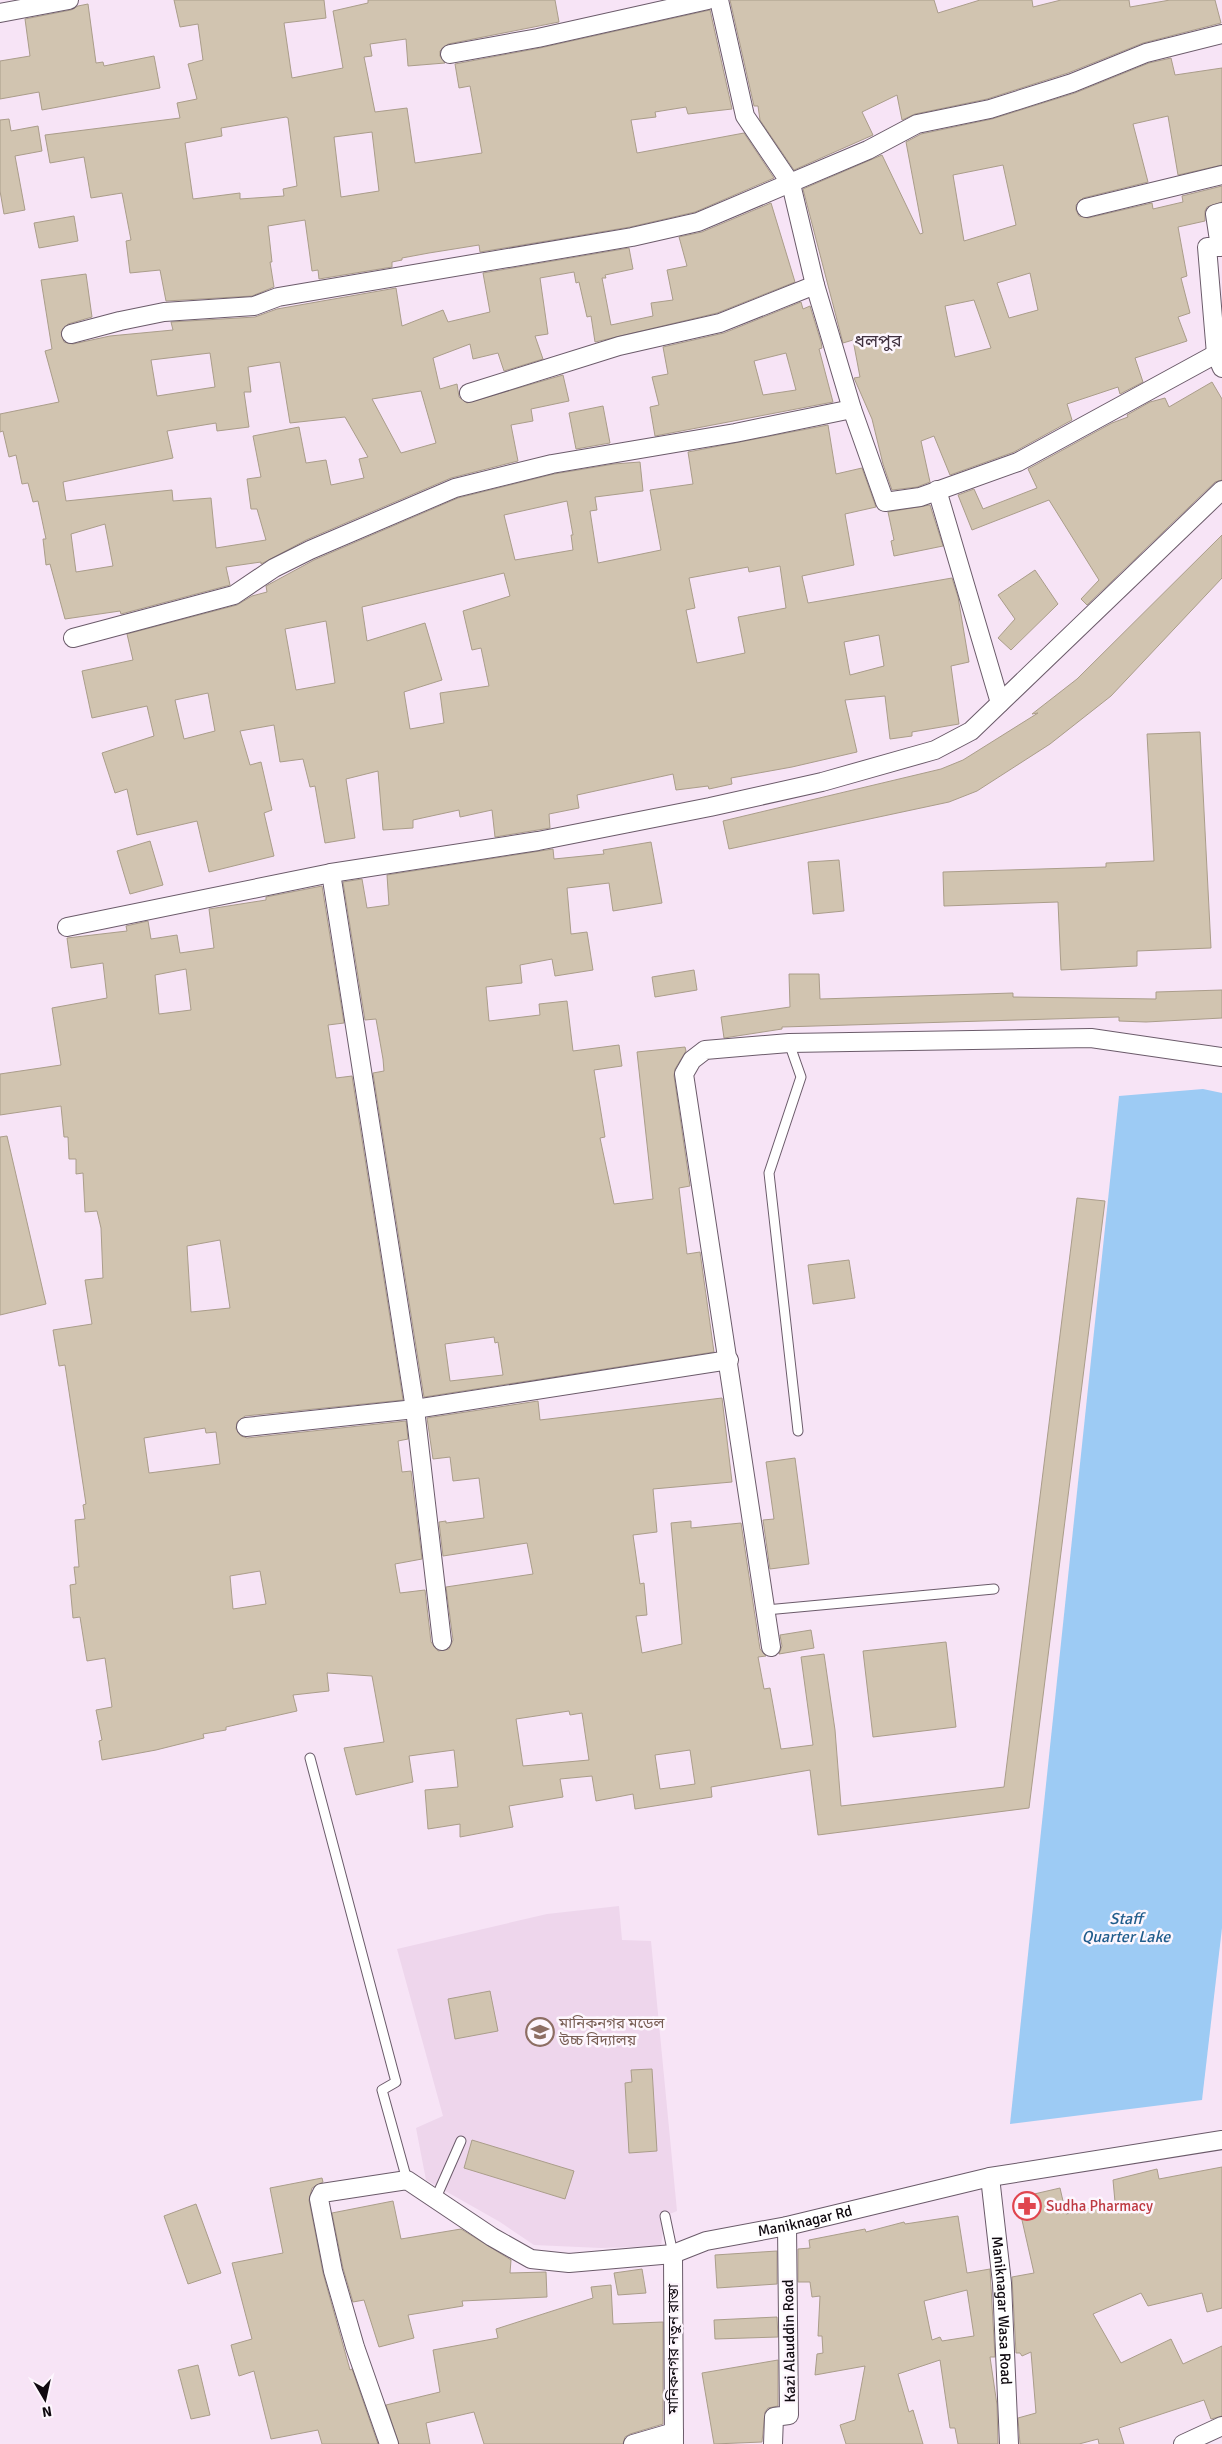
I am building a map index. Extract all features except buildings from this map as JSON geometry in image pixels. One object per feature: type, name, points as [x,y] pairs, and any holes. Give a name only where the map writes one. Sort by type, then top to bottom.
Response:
[{"type":"street","points":[[0,13],[69,0]]},
{"type":"street","points":[[450,54],[538,38],[708,0]]},
{"type":"street","points":[[718,0],[746,116],[791,184],[816,285],[852,409],[885,502],[920,497],[1018,462],[1219,361],[1207,247],[1220,247],[1215,214],[1222,212]]},
{"type":"street","points":[[71,334],[164,312],[254,306],[278,297],[632,236],[698,222],[868,150],[917,124],[990,109],[1072,83],[1146,53],[1222,34]]},
{"type":"street","points":[[1086,208],[1222,175]]},
{"type":"street","points":[[469,393],[619,346],[720,323],[816,285]]},
{"type":"street","points":[[73,638],[234,595],[274,568],[310,550],[455,488],[552,464],[735,433],[852,409]]},
{"type":"street","points":[[937,490],[1000,703]]},
{"type":"street","points":[[68,927],[331,874],[538,841],[710,807],[822,782],[935,750],[971,731],[1222,490]]},
{"type":"street","points":[[331,874],[415,1409],[442,1641]]},
{"type":"street","points":[[771,1648],[729,1360],[684,1074],[692,1060],[705,1050],[789,1043],[1091,1038],[1222,1057]]},
{"type":"street","points":[[246,1427],[415,1409],[729,1360]]},
{"type":"street","name":"Maniknagar Rd","points":[[407,2180],[435,2200],[531,2259],[569,2263],[673,2254],[706,2242],[787,2226],[990,2177],[1222,2140]]},
{"type":"street","name":"Maniknagar Wasa Road","points":[[990,2177],[1002,2283],[1009,2444]]},
{"type":"street","points":[[389,2444],[356,2347],[333,2271],[319,2200],[322,2192],[407,2180]]},
{"type":"street","name":"Kazi Alauddin Road","points":[[773,2444],[774,2417],[789,2415],[787,2226]]},
{"type":"street","name":"মানিকনগর নতুন রাস্তা","points":[[673,2254],[674,2438]]},
{"type":"street","points":[[1183,2444],[1222,2426]]},
{"type":"street","points":[[633,2444],[674,2438]]},
{"type":"lane","points":[[789,1043],[801,1077],[769,1173],[798,1431]]},
{"type":"lane","points":[[766,1610],[994,1589]]},
{"type":"lane","points":[[310,1758],[396,2082],[382,2090],[407,2180]]},
{"type":"lane","points":[[435,2200],[461,2141]]},
{"type":"lane","points":[[665,2216],[673,2254]]},
{"type":"shaded area","name":"মানিকনগর মডেল উচ্চ বিদ্যালয়","points":[[619,1906],[622,1940],[651,1941],[677,2211],[665,2216],[661,2246],[601,2248],[534,2245],[500,2222],[426,2180],[416,2128],[443,2116],[397,1949],[547,1914]]},
{"type":"water","name":"Staff Quarter Lake","points":[[1203,1089],[1222,1093],[1222,1928],[1202,2100],[1010,2124],[1119,1096]]},
{"type":"place","name":"মানিকনগর মডেল উচ্চ বিদ্যালয়","points":[[540,2032]]},
{"type":"place","name":"Sudha Pharmacy","points":[[1027,2206]]},
{"type":"district","name":"ধলপুর","points":[[878,341]]}]
